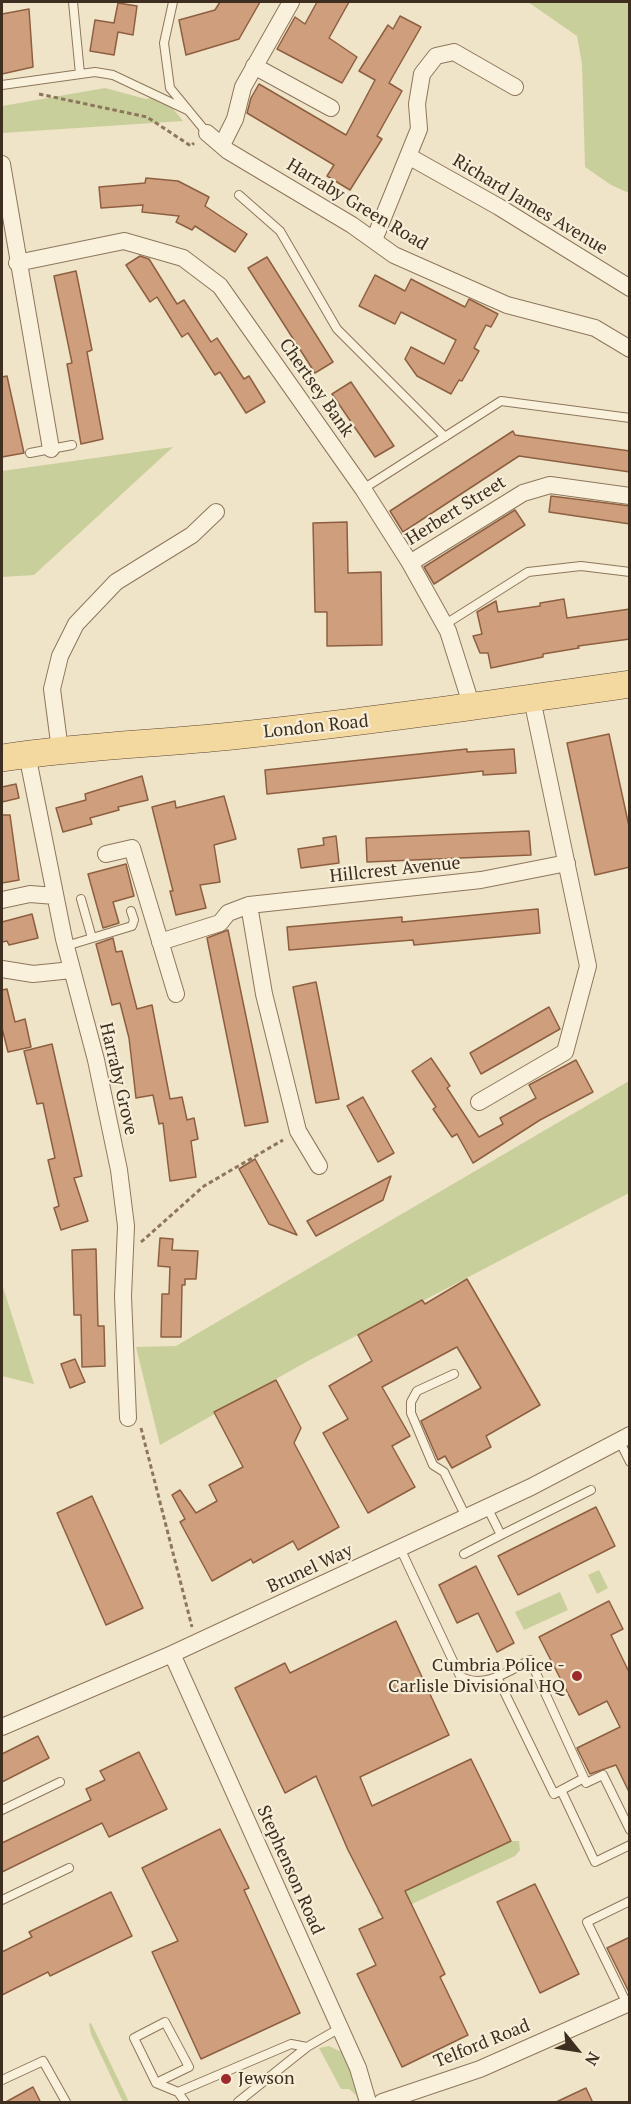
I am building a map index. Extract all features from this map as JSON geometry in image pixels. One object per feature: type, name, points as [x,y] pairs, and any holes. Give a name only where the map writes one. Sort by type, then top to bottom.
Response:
[{"type":"main road","name":"London Road","points":[[8,754],[241,735],[472,707],[630,684]]},
{"type":"street","points":[[222,145],[235,119],[243,87],[291,2]]},
{"type":"street","points":[[374,240],[410,157],[419,129],[417,104],[422,74],[436,56],[454,52],[515,87]]},
{"type":"street","points":[[254,66],[332,108]]},
{"type":"street","name":"Harraby Green Road","points":[[207,133],[222,145],[374,240],[394,255],[490,299],[532,313],[596,328],[630,349]]},
{"type":"street","name":"Richard James Avenue","points":[[410,157],[499,207],[630,288]]},
{"type":"street","points":[[2,164],[17,262],[51,449]]},
{"type":"street","name":"Chertsey Bank","points":[[17,262],[124,240],[183,258],[220,286],[363,489],[410,563],[444,625],[472,707]]},
{"type":"street","name":"Herbert Street","points":[[410,563],[523,493],[550,485],[630,496]]},
{"type":"street","points":[[60,750],[52,688],[60,656],[76,624],[116,582],[192,535],[216,512]]},
{"type":"street","points":[[479,1102],[565,1052],[588,966],[532,699]]},
{"type":"street","name":"Harraby Grove","points":[[8,754],[55,896],[96,1060],[118,1170],[126,1226],[123,1296],[128,1418]]},
{"type":"street","points":[[106,854],[132,849],[176,994]]},
{"type":"street","name":"Hillcrest Avenue","points":[[160,942],[220,923],[228,913],[249,905],[481,880],[567,863]]},
{"type":"street","points":[[2,900],[30,894],[55,896]]},
{"type":"street","points":[[249,905],[264,994],[298,1131],[319,1166]]},
{"type":"street","points":[[2,969],[33,974],[72,970]]},
{"type":"street","name":"Brunel Way","points":[[3,1721],[172,1654],[488,1508],[624,1437]]},
{"type":"street","name":"Stephenson Road","points":[[172,1654],[358,2068],[368,2103]]},
{"type":"street","name":"Telford Road","points":[[382,2103],[480,2069],[627,2004]]},
{"type":"lane","points":[[73,2],[80,74]]},
{"type":"lane","name":"Harraby Green Road","points":[[173,2],[164,43],[170,88],[207,133]]},
{"type":"lane","points":[[2,85],[95,72],[113,75],[187,110]]},
{"type":"lane","points":[[238,195],[280,231],[337,329],[444,437]]},
{"type":"lane","points":[[363,489],[501,401],[630,418]]},
{"type":"lane","points":[[30,453],[72,446]]},
{"type":"lane","points":[[444,625],[528,572],[581,566],[630,572]]},
{"type":"lane","points":[[81,899],[92,938]]},
{"type":"lane","points":[[66,946],[132,926],[134,920],[131,911]]},
{"type":"lane","points":[[454,1374],[417,1391],[411,1402],[411,1413],[434,1465],[444,1472],[466,1517]]},
{"type":"lane","points":[[624,1437],[630,1462]]},
{"type":"lane","points":[[464,1554],[591,1490]]},
{"type":"lane","points":[[488,1508],[501,1535]]},
{"type":"lane","points":[[400,1548],[460,1676],[468,1682],[497,1677],[530,1660],[586,1783],[603,1775],[630,1830]]},
{"type":"lane","points":[[497,1677],[554,1794],[584,1778]]},
{"type":"lane","points":[[2,1810],[60,1782]]},
{"type":"lane","points":[[561,1790],[596,1862],[630,1845]]},
{"type":"lane","points":[[2,1900],[69,1868]]},
{"type":"lane","points":[[627,2004],[587,1922],[630,1901]]},
{"type":"lane","points":[[156,2083],[189,2067],[165,2022],[134,2038],[156,2083],[177,2092],[185,2103]]},
{"type":"lane","points":[[238,2103],[307,2047],[340,2028]]},
{"type":"lane","points":[[177,2092],[291,2044],[307,2047]]},
{"type":"lane","points":[[2,2080],[43,2061],[66,2103]]},
{"type":"path","points":[[32,95],[41,94],[147,117],[191,146],[207,133]]},
{"type":"path","points":[[125,1257],[204,1186],[298,1131]]},
{"type":"path","points":[[128,1418],[144,1430],[196,1643]]},
{"type":"green space","points":[[528,2],[629,2],[629,193],[611,185],[585,167],[582,64],[577,36]]},
{"type":"green space","points":[[105,88],[146,99],[162,95],[183,121],[2,133],[2,106]]},
{"type":"green space","points":[[173,447],[34,575],[2,577],[2,471]]},
{"type":"green space","points":[[629,1081],[629,1193],[306,1362],[160,1445],[136,1347],[176,1346]]},
{"type":"green space","points":[[2,1284],[34,1384],[2,1376]]},
{"type":"green space","points":[[599,1570],[608,1588],[597,1594],[588,1575]]},
{"type":"green space","points":[[560,1592],[568,1610],[524,1630],[515,1612]]},
{"type":"green space","points":[[511,1841],[519,1841],[520,1850],[515,1856],[384,1917],[377,1912],[378,1904]]},
{"type":"green space","points":[[91,2023],[129,2102],[123,2102],[91,2034],[89,2024]]},
{"type":"green space","points":[[329,2046],[348,2055],[363,2102],[358,2102],[356,2095],[349,2089],[341,2089],[319,2048]]},
{"type":"building","points":[[220,2],[260,2],[239,39],[186,55],[179,20],[215,10]]},
{"type":"building","points":[[317,2],[349,2],[329,38],[357,57],[342,83],[277,49],[295,17],[305,24]]},
{"type":"building","points":[[118,3],[137,6],[133,35],[118,32],[114,55],[90,51],[95,20],[114,23]]},
{"type":"building","points":[[29,9],[33,67],[2,74],[2,14]]},
{"type":"building","points":[[400,16],[421,27],[389,83],[402,91],[377,136],[382,139],[350,190],[327,176],[334,165],[247,113],[251,98],[259,84],[346,135],[375,80],[359,71],[388,25],[393,29]]},
{"type":"building","points":[[146,178],[178,181],[209,197],[205,206],[247,234],[235,252],[195,226],[192,230],[176,222],[179,216],[142,212],[143,205],[101,208],[99,187],[145,183]]},
{"type":"building","points":[[140,256],[149,259],[177,304],[184,300],[211,342],[217,338],[244,379],[249,376],[265,402],[246,413],[220,372],[215,375],[188,333],[182,337],[157,297],[150,302],[126,265]]},
{"type":"building","points":[[267,257],[333,362],[315,373],[248,268]]},
{"type":"building","points":[[76,271],[92,350],[87,352],[103,439],[81,444],[67,364],[72,363],[54,276]]},
{"type":"building","points":[[375,275],[405,291],[411,279],[465,307],[469,299],[498,314],[491,327],[486,325],[474,348],[479,351],[462,381],[459,380],[451,394],[417,376],[405,359],[411,347],[444,364],[456,340],[401,312],[395,324],[359,306]]},
{"type":"building","points":[[7,376],[24,453],[2,457],[2,377]]},
{"type":"building","points":[[351,382],[394,446],[375,457],[332,394]]},
{"type":"building","points":[[513,431],[515,435],[630,451],[630,472],[519,456],[403,532],[390,511]]},
{"type":"building","points":[[551,496],[630,506],[630,524],[549,512]]},
{"type":"building","points":[[515,510],[525,525],[434,584],[424,567]]},
{"type":"building","points":[[347,522],[348,573],[381,572],[382,645],[327,646],[327,612],[315,612],[313,523]]},
{"type":"building","points":[[564,599],[567,618],[630,609],[630,639],[578,646],[579,648],[543,654],[543,657],[491,668],[488,653],[480,653],[473,636],[482,634],[477,612],[496,601],[498,612],[540,606],[540,603]]},
{"type":"building","points":[[609,734],[630,831],[630,867],[595,875],[567,743]]},
{"type":"building","points":[[467,749],[467,752],[514,749],[516,773],[483,775],[483,771],[267,794],[265,770]]},
{"type":"building","points":[[142,776],[148,800],[118,807],[119,810],[90,818],[92,824],[63,832],[56,808],[86,800],[85,794]]},
{"type":"building","points":[[16,784],[19,798],[2,802],[2,787]]},
{"type":"building","points":[[224,796],[236,839],[214,845],[220,882],[200,885],[206,908],[176,915],[170,891],[173,891],[152,807],[175,801],[176,808]]},
{"type":"building","points":[[2,815],[10,815],[19,880],[2,883]]},
{"type":"building","points":[[529,831],[531,855],[367,862],[366,838]]},
{"type":"building","points":[[336,836],[339,863],[301,868],[298,849],[324,845],[323,838]]},
{"type":"building","points":[[126,864],[134,896],[113,902],[119,923],[103,928],[88,874]]},
{"type":"building","points":[[538,909],[540,933],[414,945],[413,940],[289,950],[287,927],[402,917],[402,922]]},
{"type":"building","points":[[32,914],[38,938],[9,945],[7,941],[2,942],[2,922]]},
{"type":"building","points":[[228,930],[268,1122],[245,1126],[207,938]]},
{"type":"building","points":[[113,938],[116,952],[122,951],[137,1009],[152,1005],[170,1099],[182,1097],[187,1120],[194,1118],[198,1139],[191,1141],[196,1177],[170,1181],[163,1123],[159,1124],[153,1095],[136,1098],[129,1038],[120,1003],[112,1005],[96,944]]},
{"type":"building","points":[[316,982],[339,1099],[316,1103],[293,987]]},
{"type":"building","points":[[7,989],[15,1022],[25,1019],[31,1047],[8,1052],[2,1028],[2,990]]},
{"type":"building","points":[[549,1007],[560,1029],[481,1074],[470,1053]]},
{"type":"building","points":[[52,1044],[82,1176],[74,1178],[88,1221],[61,1230],[54,1208],[59,1206],[48,1160],[55,1158],[43,1103],[37,1104],[24,1051]]},
{"type":"building","points":[[431,1058],[450,1086],[447,1088],[479,1137],[503,1124],[500,1118],[536,1098],[529,1085],[576,1060],[593,1092],[540,1120],[473,1163],[457,1134],[452,1137],[433,1109],[436,1107],[412,1071]]},
{"type":"building","points":[[363,1097],[394,1153],[378,1162],[347,1106]]},
{"type":"building","points":[[255,1159],[297,1235],[269,1224],[239,1169]]},
{"type":"building","points":[[391,1176],[383,1200],[316,1236],[307,1221]]},
{"type":"building","points":[[160,1238],[173,1239],[172,1250],[198,1251],[196,1279],[185,1279],[185,1285],[182,1285],[181,1337],[161,1337],[162,1294],[169,1294],[170,1267],[158,1266]]},
{"type":"building","points":[[96,1249],[98,1326],[104,1326],[105,1366],[82,1367],[81,1315],[74,1315],[72,1250]]},
{"type":"building","points":[[467,1279],[540,1405],[486,1436],[491,1447],[452,1468],[445,1456],[438,1460],[421,1421],[481,1388],[457,1347],[382,1387],[410,1436],[392,1446],[415,1487],[368,1513],[323,1433],[348,1419],[329,1386],[372,1361],[358,1335],[422,1300],[425,1304]]},
{"type":"building","points":[[75,1359],[85,1382],[70,1388],[61,1364]]},
{"type":"building","points":[[276,1380],[301,1428],[294,1443],[339,1527],[298,1550],[293,1541],[253,1563],[251,1559],[212,1581],[180,1522],[185,1519],[172,1495],[180,1490],[196,1513],[217,1501],[209,1485],[243,1467],[214,1412]]},
{"type":"building","points":[[92,1496],[143,1608],[106,1625],[57,1513]]},
{"type":"building","points":[[596,1507],[615,1546],[518,1595],[498,1556]]},
{"type":"building","points":[[476,1566],[514,1643],[497,1652],[478,1613],[457,1623],[439,1585]]},
{"type":"building","points":[[609,1601],[623,1629],[611,1635],[630,1674],[630,1794],[616,1765],[590,1774],[577,1748],[620,1727],[607,1701],[579,1715],[539,1637]]},
{"type":"building","points":[[396,1621],[449,1735],[360,1777],[372,1806],[471,1759],[511,1841],[405,1891],[445,1974],[440,1977],[468,2035],[402,2067],[357,1974],[376,1965],[359,1929],[383,1918],[348,1850],[316,1776],[285,1793],[235,1688],[285,1663],[290,1673]]},
{"type":"building","points":[[38,1736],[49,1758],[2,1782],[2,1754]]},
{"type":"building","points":[[139,1752],[167,1809],[109,1837],[102,1823],[2,1872],[2,1843],[91,1800],[86,1789],[105,1780],[100,1771]]},
{"type":"building","points":[[220,1829],[249,1888],[244,1890],[300,2013],[201,2059],[152,1952],[178,1941],[142,1868]]},
{"type":"building","points":[[535,1884],[579,1974],[540,1993],[497,1902]]},
{"type":"building","points":[[111,1892],[132,1936],[50,1976],[48,1972],[2,1995],[2,1952],[32,1937],[29,1932]]},
{"type":"building","points":[[630,1937],[630,1994],[607,1948]]},
{"type":"building","points":[[33,2087],[41,2103],[4,2103]]},
{"type":"building","points":[[586,2088],[593,2103],[554,2103]]},
{"type":"place","name":"Cumbria Police - Carlisle Divisional HQ","points":[[577,1676]]},
{"type":"place","name":"Jewson","points":[[226,2079]]}]
